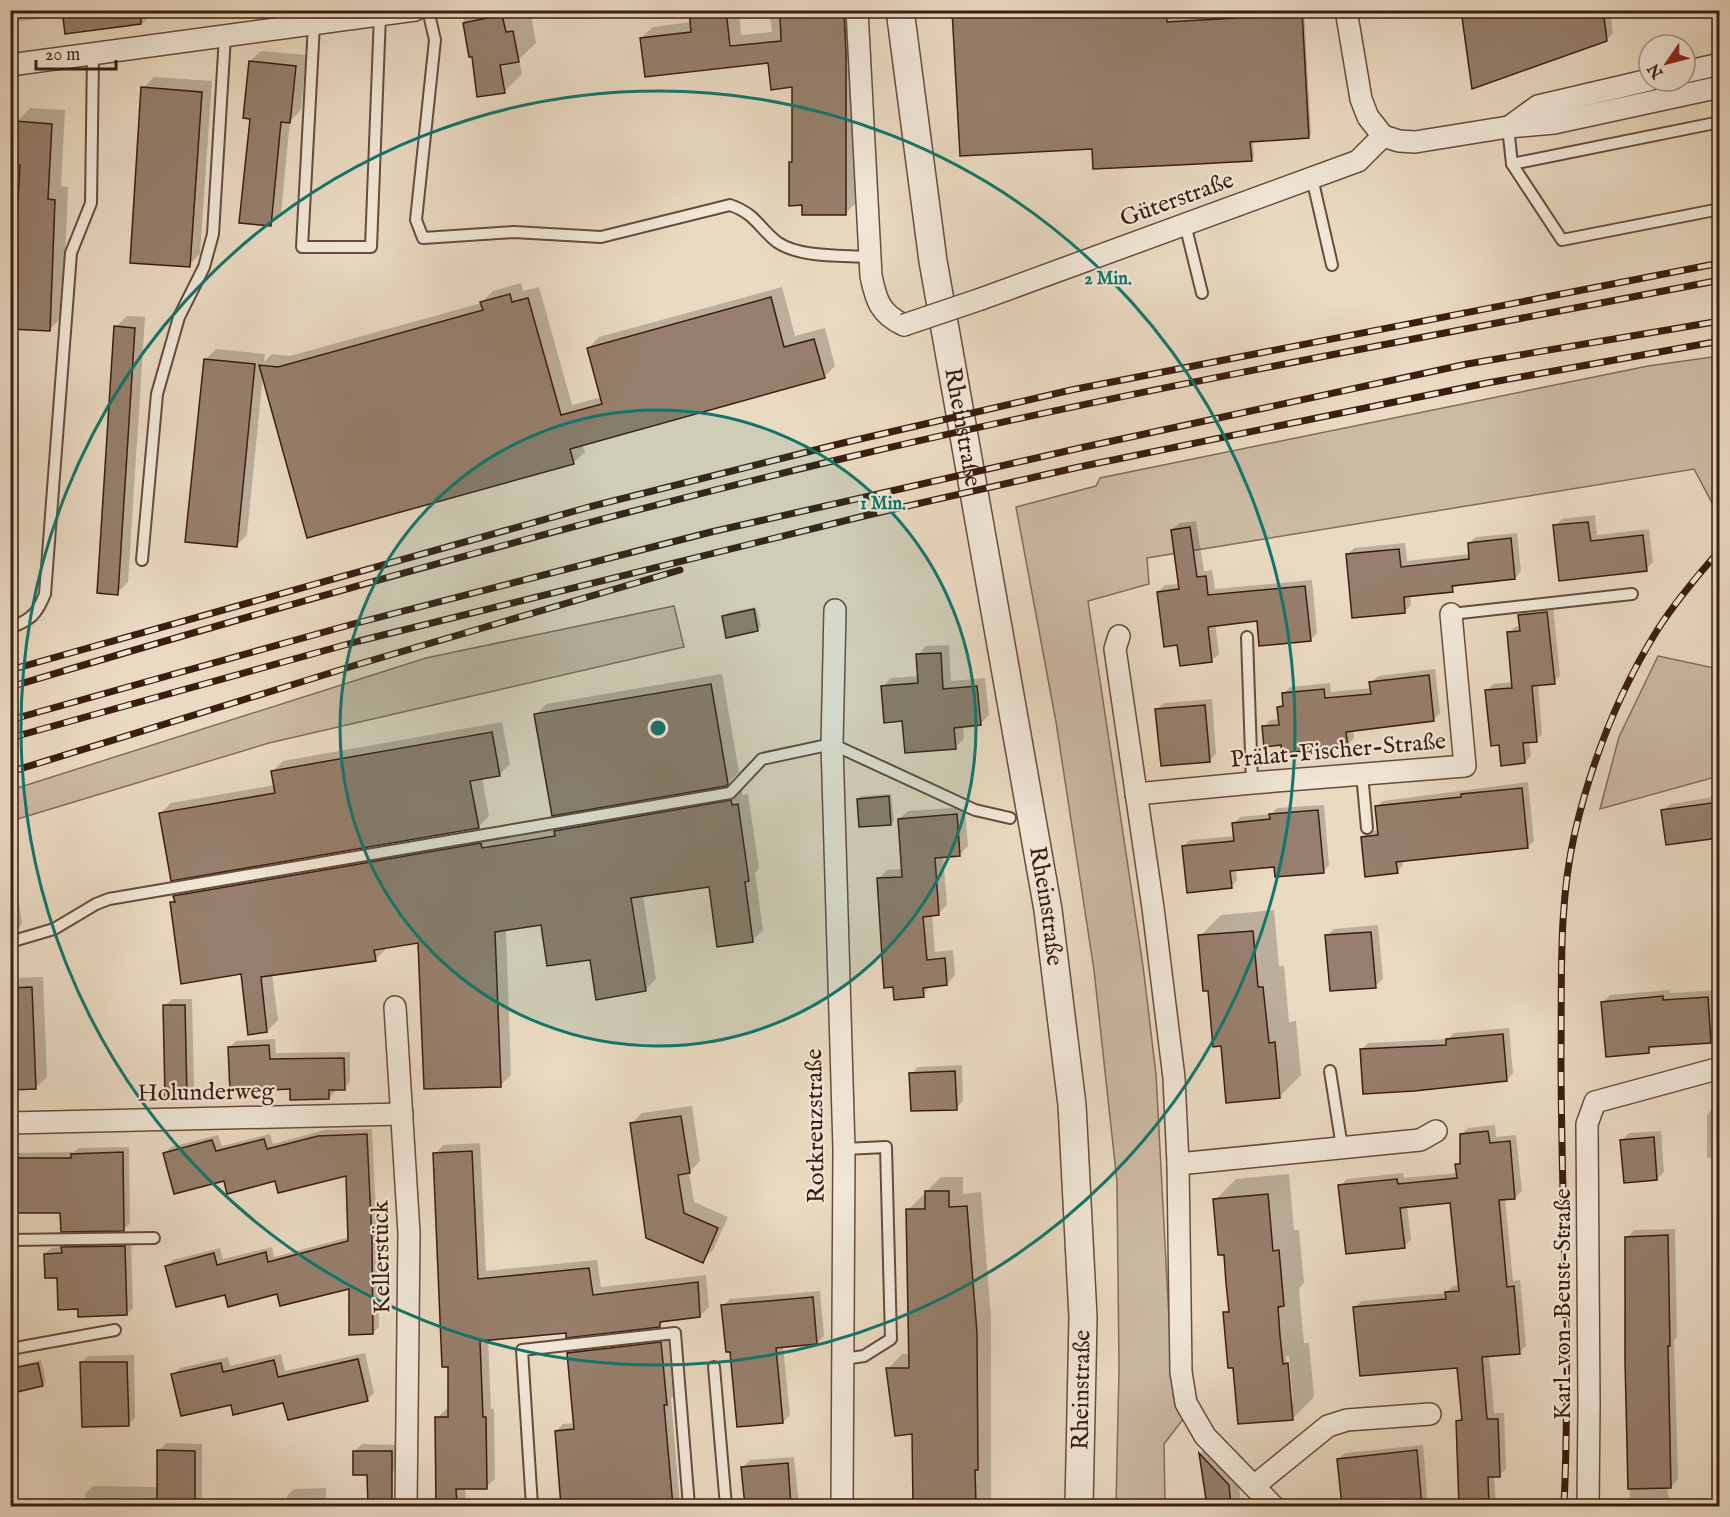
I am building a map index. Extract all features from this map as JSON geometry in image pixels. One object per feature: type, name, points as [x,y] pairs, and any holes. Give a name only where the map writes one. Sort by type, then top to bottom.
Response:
[{"type":"street","points":[[10,64],[225,36],[316,20],[415,10]]},
{"type":"street","points":[[857,10],[869,257]]},
{"type":"street","name":"Rheinstraße","points":[[900,10],[933,261],[1048,910],[1071,1094],[1083,1317],[1079,1506]]},
{"type":"street","points":[[1346,10],[1361,99],[1368,117],[1383,136],[1399,141],[1415,142],[1508,127],[1554,123],[1719,87]]},
{"type":"street","points":[[1697,69],[1719,64]]},
{"type":"street","points":[[1508,127],[1539,106],[1637,83]]},
{"type":"street","name":"Güterstraße","points":[[869,257],[874,294],[880,307],[891,319],[904,325],[1358,161],[1383,136]]},
{"type":"street","name":"Rotkreuzstraße","points":[[835,610],[832,744],[844,1149],[843,1506]]},
{"type":"street","name":"Prälat-Fischer-Straße","points":[[1136,794],[1465,766],[1451,614]]},
{"type":"street","points":[[1119,636],[1115,649],[1153,908],[1174,1078],[1178,1164],[1181,1372],[1186,1403],[1205,1436],[1273,1506]]},
{"type":"street","name":"Kellerstück","points":[[395,1007],[409,1233],[406,1506]]},
{"type":"street","name":"Karl-von-Beust-Straße","points":[[1588,1506],[1587,1124],[1594,1102],[1719,1068]]},
{"type":"street","name":"Holunderweg","points":[[10,1123],[402,1114]]},
{"type":"street","points":[[1178,1164],[1420,1140],[1437,1131]]},
{"type":"street","points":[[1254,1486],[1328,1426],[1347,1420],[1430,1413]]},
{"type":"lane","points":[[428,10],[435,40],[417,220],[423,238],[514,232],[601,237],[730,205],[746,210],[778,243],[805,253],[869,257]]},
{"type":"lane","points":[[316,20],[302,247],[371,247],[380,15]]},
{"type":"lane","points":[[142,560],[157,394],[179,317],[204,267],[213,234],[225,36]]},
{"type":"lane","points":[[10,628],[26,622],[38,611],[45,594],[71,253],[91,203],[93,54]]},
{"type":"lane","points":[[1512,164],[1719,122]]},
{"type":"lane","points":[[1508,127],[1512,164],[1562,240],[1719,209]]},
{"type":"lane","points":[[1312,178],[1332,265]]},
{"type":"lane","points":[[1185,224],[1202,293]]},
{"type":"lane","points":[[1451,614],[1632,594]]},
{"type":"lane","points":[[1247,637],[1252,783]]},
{"type":"lane","points":[[10,942],[54,929],[96,904],[109,899],[730,793],[762,759],[832,744],[975,810],[1010,818]]},
{"type":"lane","points":[[1362,774],[1367,828]]},
{"type":"lane","points":[[1330,1071],[1342,1147]]},
{"type":"lane","points":[[844,1149],[886,1147],[891,1339],[864,1356],[844,1359]]},
{"type":"lane","points":[[10,1240],[154,1238]]},
{"type":"lane","points":[[10,1349],[115,1330]]},
{"type":"lane","points":[[532,1506],[522,1350],[675,1333],[689,1506]]},
{"type":"lane","points":[[714,1368],[726,1506]]},
{"type":"shaded area","points":[[1719,356],[1719,516],[1694,469],[1147,558],[1149,584],[1088,601],[1143,966],[1156,1074],[1173,1395],[1184,1418],[1164,1444],[1165,1506],[1116,1506],[1119,1369],[1117,1182],[1094,970],[1056,722],[1016,507],[1096,486],[1100,478],[1648,366]]},
{"type":"shaded area","points":[[674,606],[684,647],[269,743],[11,821],[11,790],[426,658]]},
{"type":"shaded area","points":[[1658,656],[1719,669],[1719,776],[1600,809],[1619,737]]},
{"type":"building","points":[[62,10],[140,10],[141,24],[65,34]]},
{"type":"building","points":[[689,10],[726,10],[730,46],[781,41],[780,16],[785,16],[784,10],[844,10],[846,215],[802,215],[802,205],[789,206],[789,162],[792,162],[792,87],[771,90],[768,63],[645,77],[640,38],[691,32]]},
{"type":"building","points":[[952,10],[1166,10],[1167,22],[1236,18],[1236,12],[1302,10],[1309,138],[1250,142],[1252,161],[1179,165],[1093,169],[1092,149],[960,156]]},
{"type":"building","points":[[1461,10],[1603,10],[1607,41],[1472,89]]},
{"type":"building","points":[[502,15],[506,32],[513,31],[519,62],[500,65],[505,93],[477,97],[472,57],[469,57],[463,23]]},
{"type":"building","points":[[249,61],[296,66],[290,123],[281,122],[271,226],[239,223],[250,119],[243,118]]},
{"type":"building","points":[[141,87],[202,92],[190,267],[130,263]]},
{"type":"building","points":[[15,121],[52,124],[48,199],[55,200],[50,331],[10,329],[10,252],[15,253],[20,165],[10,165],[10,137],[14,137]]},
{"type":"building","points":[[510,294],[512,302],[528,298],[561,415],[602,404],[587,348],[771,297],[784,347],[814,339],[825,378],[570,449],[574,464],[307,538],[259,365],[278,367],[483,310],[480,302]]},
{"type":"building","points":[[114,326],[135,328],[118,595],[97,593]]},
{"type":"building","points":[[204,359],[255,364],[237,547],[185,542]]},
{"type":"building","points":[[1588,522],[1591,541],[1643,535],[1647,571],[1559,581],[1553,525]]},
{"type":"building","points":[[1190,527],[1197,577],[1206,576],[1208,595],[1305,586],[1311,641],[1259,646],[1257,621],[1208,627],[1212,662],[1180,666],[1177,645],[1164,647],[1157,592],[1179,589],[1171,530]]},
{"type":"building","points":[[1511,538],[1515,579],[1452,586],[1453,592],[1404,597],[1405,613],[1352,618],[1346,554],[1399,549],[1401,567],[1469,559],[1468,543]]},
{"type":"building","points":[[754,609],[758,631],[726,638],[722,616]]},
{"type":"building","points":[[1547,612],[1555,684],[1532,686],[1537,742],[1523,743],[1525,763],[1501,766],[1499,745],[1491,746],[1485,690],[1512,688],[1507,632],[1520,631],[1518,615]]},
{"type":"building","points":[[941,653],[943,689],[977,686],[981,725],[954,728],[956,749],[905,753],[902,721],[884,723],[881,686],[918,683],[916,654]]},
{"type":"building","points":[[1429,675],[1434,721],[1346,732],[1348,747],[1282,753],[1281,745],[1264,747],[1262,726],[1279,725],[1277,707],[1283,706],[1282,693],[1324,689],[1325,698],[1371,694],[1369,682]]},
{"type":"building","points":[[711,684],[728,784],[726,786],[552,816],[534,714]]},
{"type":"building","points":[[1205,705],[1210,762],[1161,766],[1155,709]]},
{"type":"building","points":[[492,732],[500,776],[470,781],[479,828],[171,881],[159,813],[275,793],[271,771]]},
{"type":"building","points":[[1522,788],[1528,848],[1396,862],[1398,873],[1365,877],[1361,837],[1378,835],[1375,806]]},
{"type":"building","points":[[889,796],[891,825],[859,827],[857,799]]},
{"type":"building","points":[[731,800],[732,805],[738,804],[749,881],[745,882],[753,942],[717,947],[709,887],[631,898],[646,991],[596,1000],[590,960],[547,966],[541,925],[495,932],[501,1087],[424,1089],[418,943],[374,950],[376,961],[261,977],[267,1032],[248,1035],[241,974],[181,984],[170,902],[175,902],[173,896],[481,843],[482,848],[555,836],[554,831]]},
{"type":"building","points":[[1719,802],[1719,838],[1666,845],[1661,810]]},
{"type":"building","points":[[1318,810],[1324,873],[1275,877],[1274,867],[1230,871],[1232,888],[1187,893],[1182,846],[1234,841],[1232,823],[1270,819],[1269,814]]},
{"type":"building","points":[[957,814],[960,856],[935,858],[939,915],[923,917],[927,960],[945,958],[947,985],[923,988],[924,997],[894,1000],[893,987],[884,988],[877,878],[902,877],[898,819]]},
{"type":"building","points":[[1253,931],[1258,987],[1263,987],[1269,1043],[1275,1042],[1280,1098],[1226,1103],[1221,1046],[1213,1047],[1208,991],[1203,991],[1198,935]]},
{"type":"building","points":[[1371,932],[1376,988],[1330,991],[1325,935]]},
{"type":"building","points":[[32,987],[36,1089],[10,1090],[10,988]]},
{"type":"building","points":[[1663,996],[1663,1000],[1708,997],[1711,1043],[1649,1047],[1649,1053],[1606,1057],[1601,1002]]},
{"type":"building","points":[[163,1005],[185,1005],[187,1096],[165,1097]]},
{"type":"building","points":[[1503,1034],[1507,1081],[1363,1094],[1360,1049],[1446,1045],[1446,1039]]},
{"type":"building","points":[[269,1045],[270,1059],[344,1058],[345,1090],[329,1090],[329,1099],[290,1100],[290,1089],[230,1092],[228,1047]]},
{"type":"building","points":[[955,1071],[957,1110],[911,1111],[909,1073]]},
{"type":"building","points":[[681,1116],[690,1173],[678,1175],[684,1213],[718,1228],[703,1263],[646,1238],[630,1123]]},
{"type":"building","points":[[1488,1131],[1490,1143],[1510,1141],[1515,1199],[1499,1200],[1507,1287],[1514,1286],[1520,1354],[1482,1357],[1487,1419],[1498,1419],[1500,1477],[1488,1477],[1489,1506],[1459,1506],[1456,1421],[1462,1420],[1457,1368],[1360,1376],[1353,1307],[1446,1299],[1445,1292],[1459,1291],[1450,1203],[1400,1208],[1405,1248],[1346,1254],[1338,1185],[1397,1179],[1398,1184],[1457,1178],[1455,1164],[1460,1164],[1460,1134]]},
{"type":"building","points":[[367,1134],[373,1334],[349,1335],[349,1289],[280,1306],[277,1294],[228,1307],[225,1295],[176,1307],[165,1266],[214,1253],[217,1265],[266,1252],[268,1262],[348,1241],[346,1176],[278,1193],[275,1181],[227,1194],[224,1181],[174,1194],[163,1153],[212,1140],[216,1151],[264,1139],[267,1149],[318,1136]]},
{"type":"building","points":[[1654,1137],[1657,1180],[1624,1183],[1620,1140]]},
{"type":"building","points":[[472,1151],[478,1279],[589,1268],[593,1295],[698,1282],[700,1317],[660,1322],[660,1327],[566,1338],[566,1333],[480,1341],[483,1417],[486,1417],[487,1489],[456,1489],[457,1506],[436,1506],[435,1417],[448,1417],[448,1367],[442,1367],[433,1153]]},
{"type":"building","points":[[123,1152],[124,1231],[61,1232],[60,1213],[10,1213],[10,1158],[71,1158],[71,1154]]},
{"type":"building","points":[[925,1191],[949,1191],[949,1207],[967,1206],[977,1333],[976,1506],[913,1506],[912,1434],[895,1436],[886,1368],[909,1368],[906,1209],[925,1209]]},
{"type":"building","points":[[1268,1194],[1273,1251],[1279,1250],[1284,1306],[1278,1307],[1280,1336],[1283,1364],[1288,1363],[1293,1420],[1238,1424],[1233,1368],[1228,1368],[1223,1312],[1229,1312],[1224,1255],[1218,1255],[1213,1199]]},
{"type":"building","points":[[1668,1235],[1671,1488],[1628,1489],[1625,1237]]},
{"type":"building","points":[[125,1246],[127,1315],[78,1317],[78,1309],[58,1310],[57,1278],[45,1278],[44,1254],[62,1253],[61,1247]]},
{"type":"building","points":[[813,1297],[817,1344],[776,1348],[783,1423],[737,1427],[730,1352],[726,1352],[721,1305]]},
{"type":"building","points":[[661,1342],[673,1506],[561,1506],[555,1431],[574,1429],[567,1353]]},
{"type":"building","points":[[358,1359],[368,1401],[288,1420],[283,1403],[233,1415],[231,1405],[181,1416],[171,1374],[221,1363],[223,1372],[274,1360],[278,1377]]},
{"type":"building","points":[[80,1362],[127,1362],[129,1426],[82,1427]]},
{"type":"building","points":[[38,1363],[43,1386],[17,1392],[12,1368]]},
{"type":"building","points":[[157,1450],[195,1451],[195,1506],[157,1506]]},
{"type":"building","points":[[1417,1450],[1422,1506],[1342,1506],[1337,1459]]},
{"type":"building","points":[[353,1451],[392,1451],[392,1506],[368,1506],[367,1475],[353,1475]]},
{"type":"building","points":[[1199,1453],[1229,1485],[1231,1506],[1207,1506]]},
{"type":"building","points":[[788,1463],[791,1506],[745,1506],[741,1467]]},
{"type":"railway","points":[[10,670],[589,507],[843,443],[1071,390],[1720,263]]},
{"type":"railway","points":[[10,687],[426,566],[635,510],[845,458],[1172,386],[1720,280]]},
{"type":"railway","points":[[10,720],[353,624],[711,532],[1080,448],[1467,364],[1720,321]]},
{"type":"railway","points":[[10,738],[359,641],[868,515],[1079,467],[1487,383],[1720,341]]},
{"type":"railway","points":[[1564,1506],[1566,1394],[1561,971],[1563,915],[1570,860],[1575,832],[1598,752],[1619,701],[1665,619],[1720,550]]},
{"type":"railway","points":[[10,772],[356,665],[680,570]]}]
